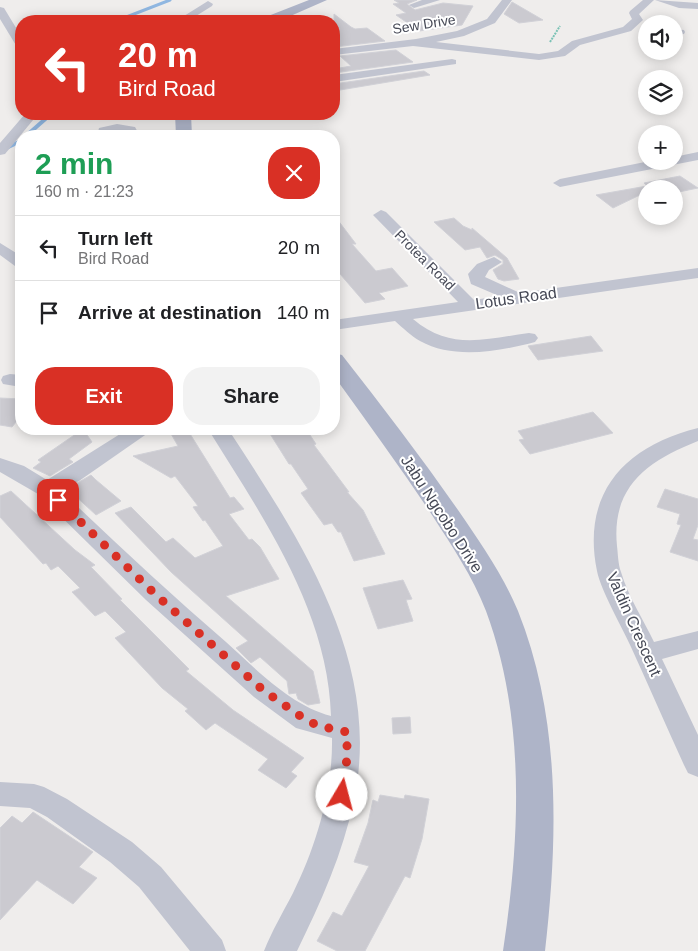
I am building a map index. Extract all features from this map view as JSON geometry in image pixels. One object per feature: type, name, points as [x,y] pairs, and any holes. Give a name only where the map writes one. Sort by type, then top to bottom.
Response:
[{"type":"main road","points":[[283,15],[321,0]]},
{"type":"main road","name":"Jabu Ngcobo Drive","points":[[340,368],[416,470],[467,545],[501,610],[522,678],[532,754],[535,830],[530,910],[524,951]]},
{"type":"street","points":[[414,5],[434,0]]},
{"type":"street","name":"Sew Drive","points":[[340,51],[451,36],[479,28],[493,20],[507,0]]},
{"type":"street","points":[[408,42],[539,57],[561,54],[576,44],[625,30],[637,22],[637,16],[634,13],[649,0]]},
{"type":"street","points":[[660,0],[675,4],[698,6]]},
{"type":"street","points":[[191,15],[208,4]]},
{"type":"street","points":[[0,10],[15,39]]},
{"type":"street","points":[[625,30],[638,33]]},
{"type":"street","points":[[340,78],[452,62]]},
{"type":"street","points":[[18,130],[27,120]]},
{"type":"street","points":[[106,130],[124,127],[130,130]]},
{"type":"street","points":[[0,151],[15,134]]},
{"type":"street","points":[[683,159],[698,156]]},
{"type":"street","points":[[560,183],[638,168]]},
{"type":"street","name":"Protea Road","points":[[381,215],[470,305]]},
{"type":"street","points":[[0,248],[15,259]]},
{"type":"street","points":[[494,262],[478,270],[476,274],[477,280],[517,298]]},
{"type":"street","name":"Lotus Road","points":[[340,325],[698,273]]},
{"type":"street","points":[[399,316],[424,336],[443,344],[469,345],[529,338]]},
{"type":"street","name":"Valdin Crescent","points":[[698,434],[678,441],[636,464],[612,495],[606,514],[605,539],[609,572],[698,765]]},
{"type":"street","points":[[46,489],[70,476],[131,435]]},
{"type":"street","points":[[222,435],[291,546],[323,615],[334,647],[343,685],[347,758],[342,795],[329,840],[306,903],[280,951]]},
{"type":"street","points":[[0,465],[17,471],[46,489],[155,594],[263,690],[306,720],[319,726],[347,732]]},
{"type":"street","points":[[646,653],[698,640]]},
{"type":"street","points":[[0,794],[34,796],[57,808],[121,852],[150,877],[210,951]]},
{"type":"building","points":[[394,0],[417,0],[407,4],[415,10],[443,3],[473,6],[462,25],[419,31],[396,15],[406,13],[393,4],[399,3]]},
{"type":"building","points":[[512,2],[543,20],[519,23],[504,14]]},
{"type":"building","points":[[340,19],[355,29],[367,28],[385,41],[340,46]]},
{"type":"building","points":[[396,50],[413,62],[340,72],[340,68],[351,66],[340,56]]},
{"type":"building","points":[[424,71],[430,75],[340,90],[340,83]]},
{"type":"building","points":[[680,176],[698,188],[683,191],[683,180],[659,180]]},
{"type":"building","points":[[638,188],[638,196],[613,208],[596,195]]},
{"type":"building","points":[[454,218],[463,226],[472,230],[472,228],[507,258],[519,279],[504,281],[498,279],[493,270],[503,264],[503,260],[495,255],[487,258],[480,247],[465,250],[434,222]]},
{"type":"building","points":[[340,223],[356,244],[352,244],[376,271],[392,268],[408,286],[379,293],[385,299],[365,303],[340,274]]},
{"type":"building","points":[[591,336],[603,351],[538,360],[528,346]]},
{"type":"building","points":[[0,398],[15,399],[15,423],[12,427],[0,425]]},
{"type":"building","points":[[593,412],[613,433],[530,454],[519,440],[524,439],[518,431]]},
{"type":"building","points":[[74,435],[87,435],[92,442],[69,459],[73,462],[50,476],[33,468],[41,462],[38,460]]},
{"type":"building","points":[[172,435],[191,435],[230,498],[234,497],[244,509],[229,514],[249,540],[252,539],[260,547],[279,579],[226,596],[313,671],[320,703],[308,705],[298,699],[296,693],[289,694],[287,681],[260,657],[251,663],[236,648],[248,641],[171,572],[115,513],[131,507],[166,542],[173,538],[195,558],[223,546],[205,520],[203,521],[193,507],[198,506],[175,476],[171,478],[133,456],[178,446]]},
{"type":"building","points":[[271,435],[310,435],[316,444],[314,445],[349,492],[347,492],[363,510],[385,554],[354,561],[341,532],[338,532],[332,523],[324,525],[301,493],[308,489],[291,464],[289,464]]},
{"type":"building","points":[[91,475],[121,501],[96,515],[71,492],[77,489],[72,486]]},
{"type":"building","points":[[665,489],[698,499],[698,525],[693,539],[698,540],[698,561],[670,552],[681,525],[677,524],[680,514],[657,507]]},
{"type":"building","points":[[11,491],[75,550],[95,565],[91,567],[122,599],[120,600],[189,669],[186,671],[233,710],[304,758],[291,772],[297,776],[286,788],[258,770],[268,759],[215,723],[206,730],[185,711],[188,709],[162,688],[115,638],[126,632],[105,611],[95,616],[72,592],[80,588],[58,566],[51,570],[46,563],[43,564],[0,517],[0,496]]},
{"type":"building","points":[[403,580],[412,599],[406,600],[413,621],[378,629],[363,588]]},
{"type":"building","points":[[410,717],[411,733],[393,734],[392,718]]},
{"type":"building","points":[[380,795],[404,799],[405,795],[429,799],[422,839],[410,878],[405,876],[365,951],[337,951],[317,941],[333,912],[342,916],[369,866],[354,862],[368,823],[373,800],[378,802]]},
{"type":"building","points":[[33,812],[93,852],[79,867],[97,878],[73,904],[37,880],[0,920],[0,828],[12,816],[22,823]]},
{"type":"waterway","points":[[131,15],[170,0]]},
{"type":"waterway","points":[[33,130],[44,120]]},
{"type":"waterway","points":[[0,151],[15,144]]},
{"type":"route","points":[[58,500],[155,594],[263,690],[306,720],[319,726],[347,732],[347,758],[342,795]]}]
